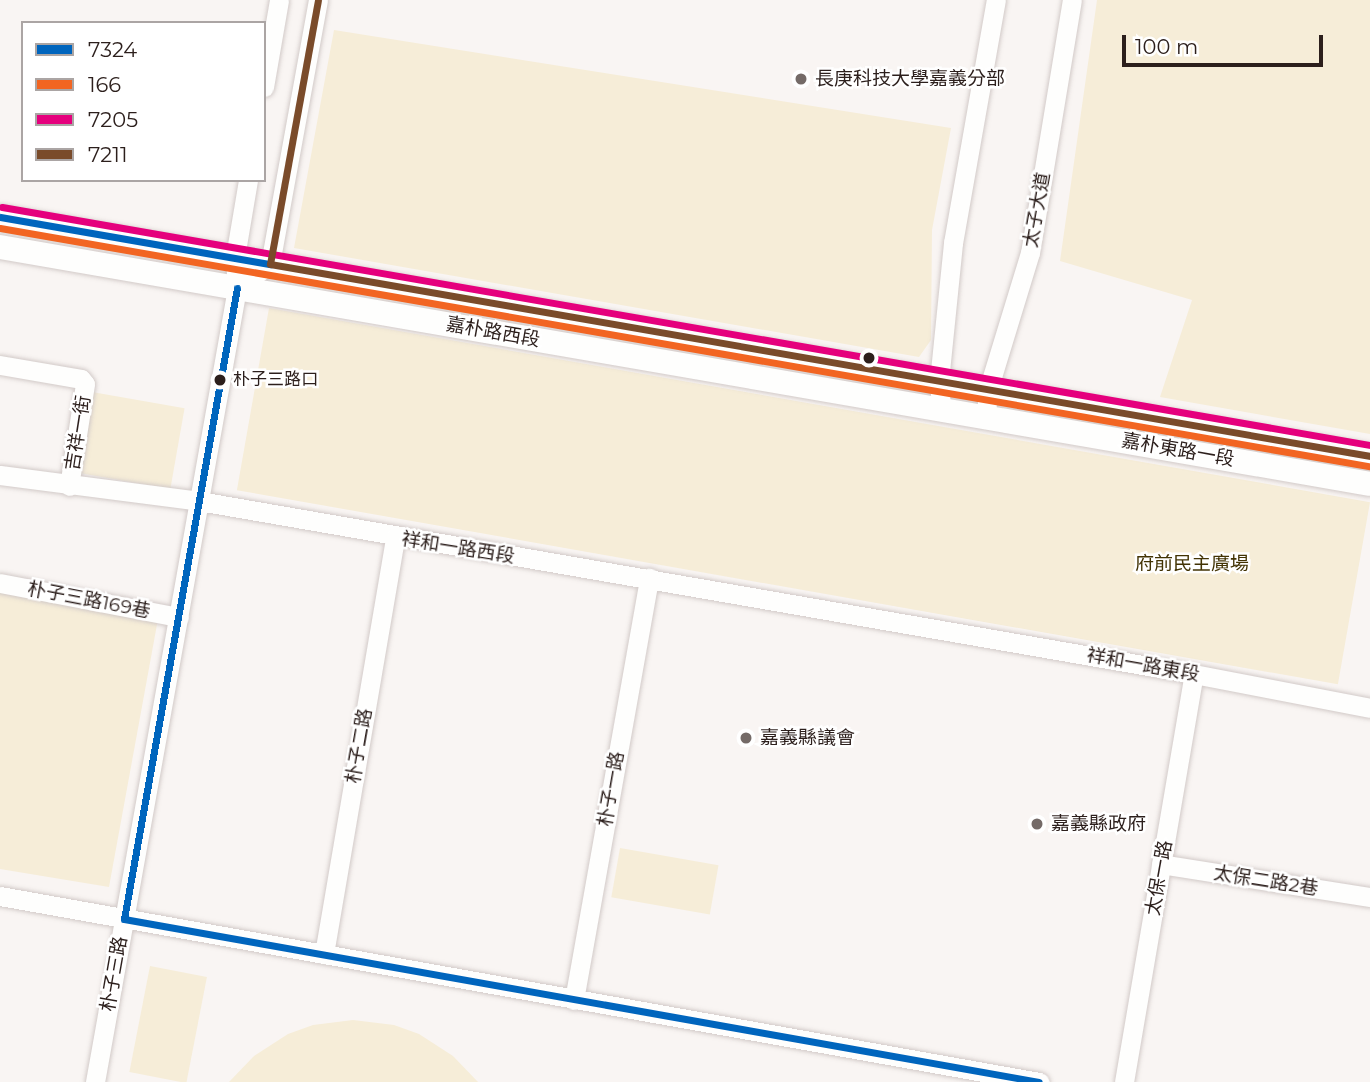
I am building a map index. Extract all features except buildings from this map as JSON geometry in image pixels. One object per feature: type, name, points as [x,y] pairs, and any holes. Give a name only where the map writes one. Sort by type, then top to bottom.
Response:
[{"type":"main road","name":"嘉朴路西段","points":[[0,217],[939,381]]},
{"type":"main road","name":"嘉朴路西段","points":[[0,247],[986,416]]},
{"type":"main road","name":"嘉朴東路一段","points":[[939,381],[1370,456]]},
{"type":"main road","name":"嘉朴東路一段","points":[[986,416],[1370,484]]},
{"type":"street","points":[[266,75],[279,0]]},
{"type":"street","points":[[237,288],[270,264],[318,0]]},
{"type":"street","points":[[941,408],[939,381],[953,243],[996,0]]},
{"type":"street","name":"太子大道","points":[[986,416],[988,390],[1030,253],[1072,0]]},
{"type":"street","name":"朴子三路","points":[[94,1082],[237,288],[235,257],[248,182]]},
{"type":"street","name":"吉祥一街","points":[[0,365],[81,379],[85,384],[69,486]]},
{"type":"street","name":"祥和一路西段","points":[[0,475],[199,501],[916,625]]},
{"type":"street","name":"朴子二路","points":[[324,954],[395,537]]},
{"type":"street","name":"朴子一路","points":[[574,1000],[649,578]]},
{"type":"street","name":"朴子三路169巷","points":[[0,583],[179,617]]},
{"type":"street","name":"祥和一路東段","points":[[916,625],[1370,708]]},
{"type":"street","name":"太保一路","points":[[1124,1082],[1194,674]]},
{"type":"street","name":"太保二路2巷","points":[[1161,864],[1370,897]]},
{"type":"street","points":[[0,896],[1040,1082]]},
{"type":"green space","points":[[1097,0],[1370,0],[1370,434],[1160,397],[1192,300],[1060,261]]},
{"type":"green space","points":[[334,30],[951,128],[932,230],[931,340],[919,357],[294,248]]},
{"type":"green space","name":"府前民主廣場","points":[[269,308],[1370,502],[1338,684],[237,490]]},
{"type":"green space","points":[[92,392],[185,408],[170,489],[78,473]]},
{"type":"green space","points":[[0,590],[158,619],[109,887],[0,869]]},
{"type":"green space","points":[[620,848],[718,865],[710,915],[611,897]]},
{"type":"green space","points":[[150,966],[207,977],[187,1082],[129,1072]]},
{"type":"green space","points":[[353,1020],[394,1025],[419,1034],[453,1056],[478,1082],[229,1082],[254,1056],[288,1034],[313,1025]]},
{"type":"transit line","name":"7211","points":[[318,0],[270,264],[1370,456]]},
{"type":"transit line","name":"7205","points":[[2,207],[1370,445]]},
{"type":"transit line","name":"7324","points":[[0,217],[270,264]]},
{"type":"transit line","name":"166","points":[[0,228],[1368,466]]},
{"type":"transit line","name":"7324","points":[[124,919],[237,288]]},
{"type":"transit line","name":"7324","points":[[124,919],[1039,1082]]},
{"type":"place","name":"長庚科技大學嘉義分部","points":[[801,79]]},
{"type":"place","name":"朴子三路口","points":[[220,380]]},
{"type":"place","name":"嘉義縣議會","points":[[746,738]]},
{"type":"place","name":"嘉義縣政府","points":[[1037,824]]}]
